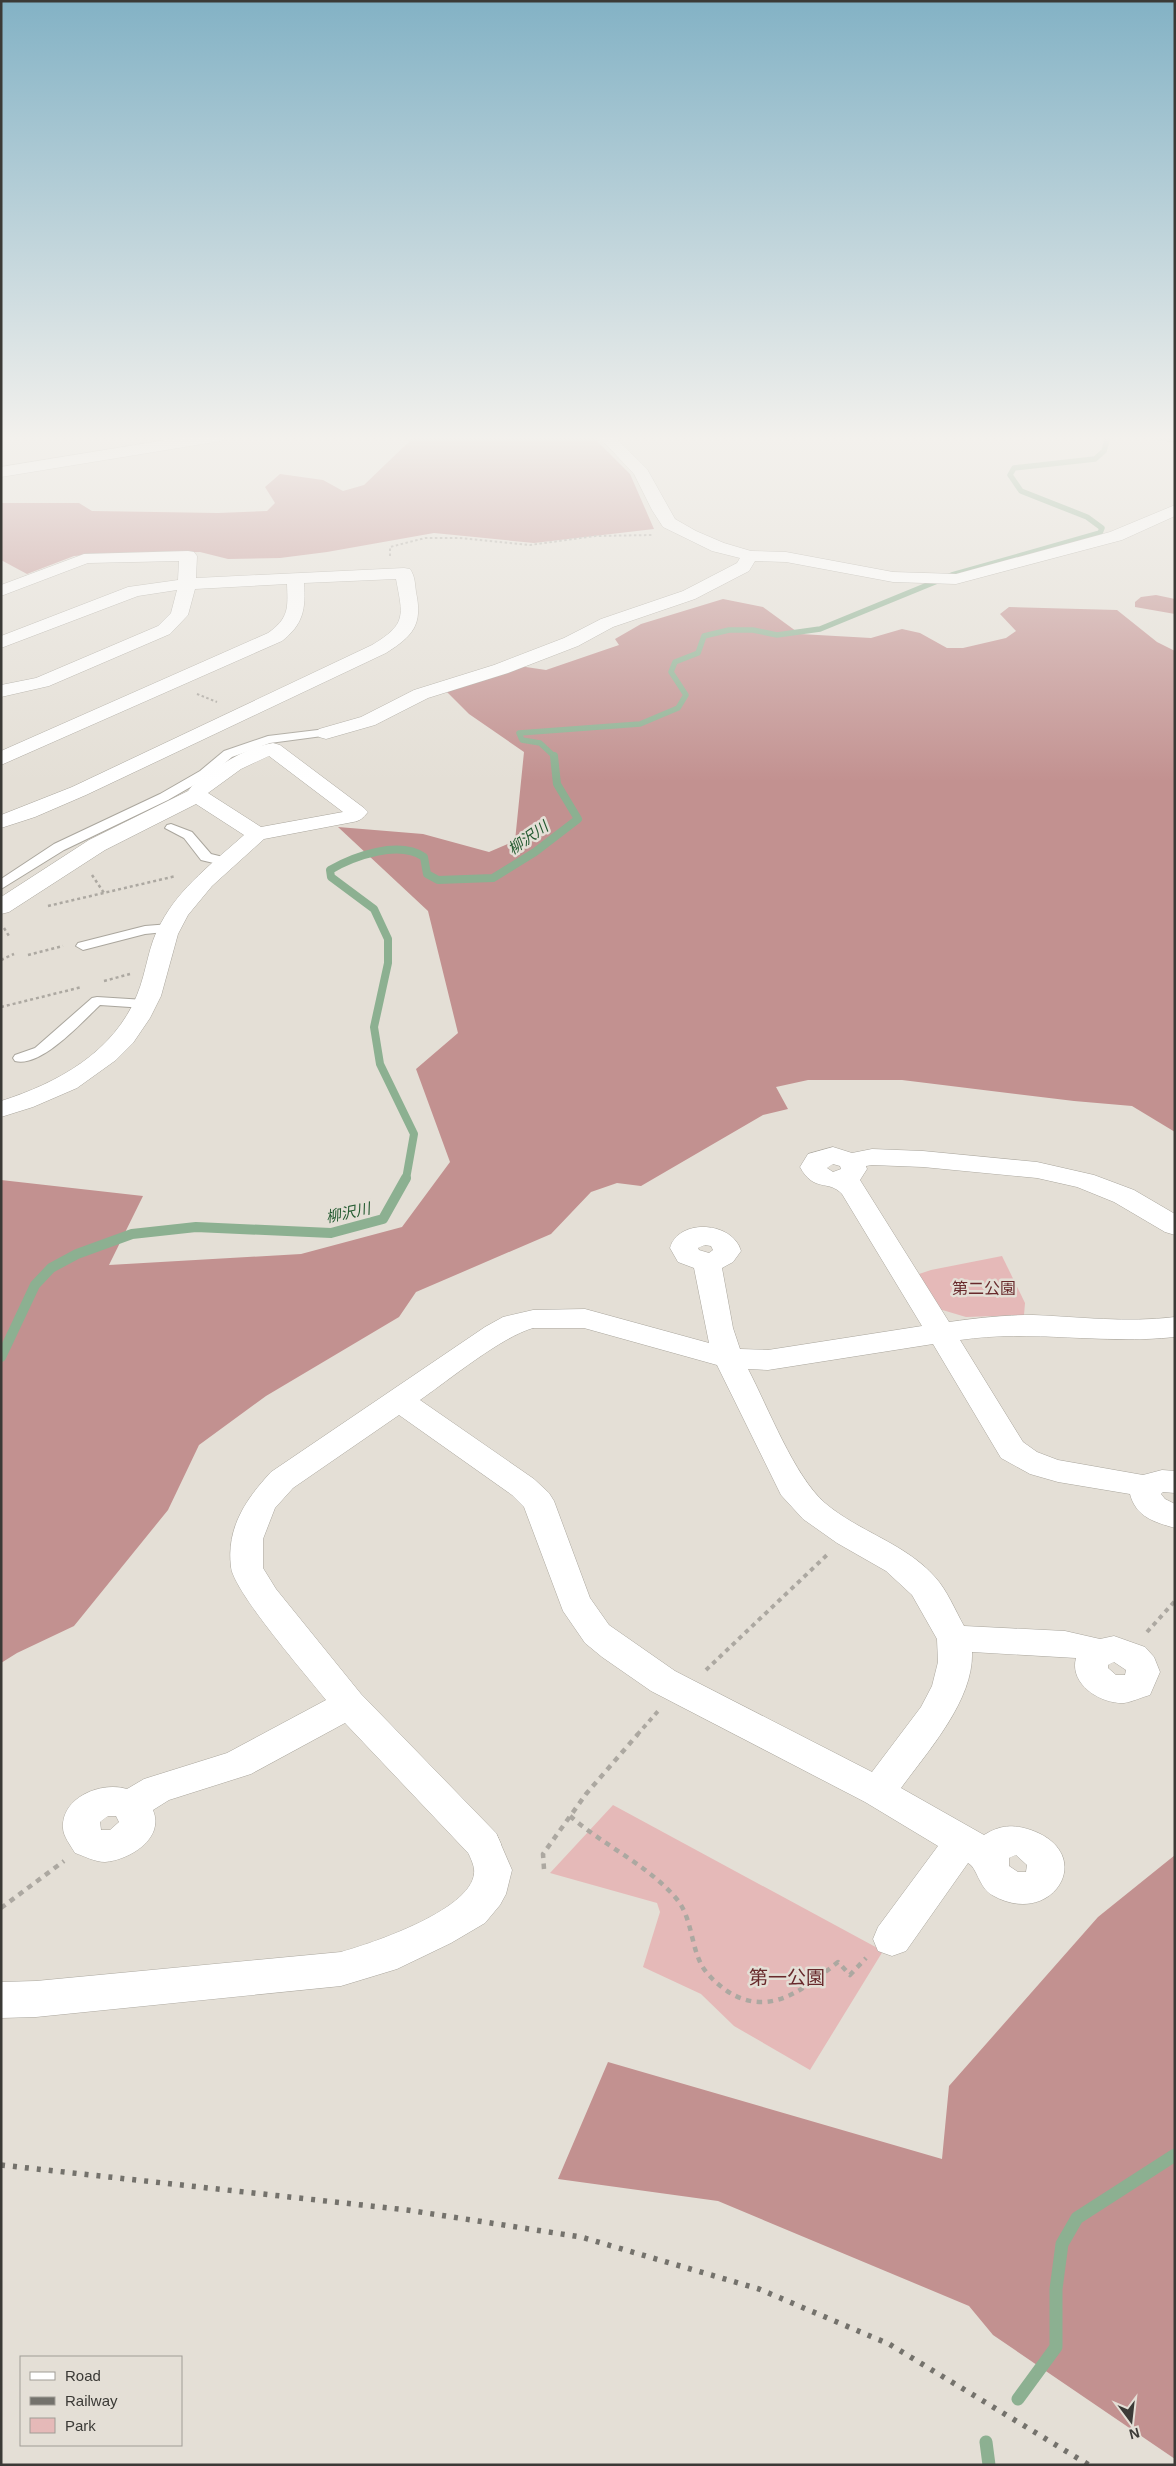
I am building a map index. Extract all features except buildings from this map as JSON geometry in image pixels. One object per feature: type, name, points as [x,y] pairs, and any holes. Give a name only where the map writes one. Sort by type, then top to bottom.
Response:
[{"type":"street","points":[[733,551],[750,556],[811,561],[893,577],[954,579],[1059,551]]},
{"type":"street","points":[[1,591],[84,559],[95,557],[188,556],[185,608],[176,622],[164,630],[42,682],[1,690]]},
{"type":"street","points":[[326,733],[368,721],[421,694],[501,669],[571,642],[607,623],[689,596],[742,567],[750,556]]},
{"type":"street","points":[[1,643],[134,591],[185,584],[404,573],[411,616],[406,629],[396,639],[79,791],[28,813],[1,822]]},
{"type":"street","points":[[1,759],[275,637],[292,623],[296,615],[295,578]]},
{"type":"street","points":[[1,907],[97,845],[197,796],[199,790],[242,760],[260,750],[273,749],[357,812],[353,816],[257,834],[190,895],[176,915],[164,942],[149,997],[126,1038],[105,1059],[76,1078],[30,1101],[1,1110]]},
{"type":"street","points":[[197,796],[257,834]]},
{"type":"street","points":[[1161,1484],[1064,1473],[1025,1461],[1012,1450],[853,1189],[847,1170],[872,1157],[923,1159],[1037,1170],[1085,1181],[1124,1196],[1175,1226]]},
{"type":"street","points":[[707,1262],[719,1328],[728,1358],[792,1488],[814,1511],[848,1535],[897,1562],[924,1586],[954,1638],[955,1662],[949,1686],[933,1717],[878,1792]]},
{"type":"street","points":[[1,2000],[36,1999],[341,1969],[383,1957],[438,1931],[472,1911],[486,1894],[493,1870],[483,1844],[349,1704],[264,1598],[247,1569],[247,1539],[261,1503],[282,1480],[400,1401],[495,1334],[513,1324],[533,1318],[585,1318],[728,1358],[768,1360],[941,1332],[1008,1325],[1139,1331],[1175,1327]]},
{"type":"street","points":[[400,1401],[523,1487],[538,1501],[575,1602],[597,1634],[614,1648],[663,1681],[878,1792],[976,1849],[881,1946]]},
{"type":"street","points":[[1161,1484],[1145,1497],[1151,1508],[1158,1512],[1175,1516]]},
{"type":"street","points":[[954,1638],[1065,1644],[1081,1646],[1098,1652]]},
{"type":"street","points":[[131,1805],[157,1790],[238,1764],[349,1704]]},
{"type":"lane","points":[[1,885],[59,847],[164,797],[204,774],[228,754],[246,746],[268,740],[326,733]]},
{"type":"lane","points":[[171,828],[188,835],[206,857],[226,862]]},
{"type":"lane","points":[[83,946],[146,930],[170,928]]},
{"type":"lane","points":[[20,1058],[40,1051],[97,1001],[145,1004]]},
{"type":"path","points":[[390,551],[393,574]]},
{"type":"path","points":[[46,906],[185,874]]},
{"type":"path","points":[[28,955],[66,946],[83,946]]},
{"type":"path","points":[[1,960],[14,954]]},
{"type":"path","points":[[100,982],[134,973]]},
{"type":"path","points":[[1,1007],[84,987]]},
{"type":"path","points":[[713,1664],[848,1535]]},
{"type":"path","points":[[1147,1632],[1175,1601]]},
{"type":"path","points":[[544,1869],[543,1854],[586,1794],[664,1704]]},
{"type":"path","points":[[570,1816],[587,1832],[624,1857],[676,1899],[690,1926],[702,1966],[723,1990],[741,1999],[771,2001],[797,1993],[838,1962],[850,1975],[881,1946]]},
{"type":"path","points":[[1,1908],[64,1861]]},
{"type":"green space","name":"第二公園","points":[[1002,1256],[1025,1303],[1024,1315],[966,1317],[939,1309],[919,1274],[931,1270]]},
{"type":"green space","name":"第一公園","points":[[613,1805],[883,1951],[810,2070],[734,2026],[701,1994],[643,1967],[660,1912],[657,1903],[550,1873]]},
{"type":"shaded area","points":[[1,551],[332,551],[280,558],[228,559],[200,552],[96,554],[74,556],[27,574],[1,560]]},
{"type":"shaded area","points":[[1156,595],[1175,599],[1175,614],[1135,607],[1135,602],[1141,597]]},
{"type":"shaded area","points":[[723,599],[763,607],[800,634],[871,638],[902,629],[920,633],[947,648],[963,648],[1006,638],[1016,631],[1000,614],[1009,607],[1117,610],[1157,642],[1175,651],[1175,1132],[1132,1106],[1074,1101],[902,1080],[808,1080],[776,1087],[788,1109],[763,1115],[641,1186],[617,1183],[591,1192],[551,1234],[416,1292],[399,1317],[266,1396],[199,1445],[168,1510],[74,1626],[17,1653],[1,1663],[1,1180],[143,1196],[109,1265],[301,1254],[402,1227],[450,1162],[416,1069],[458,1033],[428,911],[338,827],[423,834],[489,852],[515,841],[524,752],[469,714],[447,692],[519,666],[546,670],[619,645],[615,639],[641,624]]},
{"type":"shaded area","points":[[1175,1855],[1175,2459],[993,2335],[969,2306],[718,2201],[558,2179],[608,2062],[942,2159],[949,2086],[1098,1917]]},
{"type":"waterway","name":"柳沢川","points":[[554,756],[540,743],[522,740],[519,733],[640,724],[678,708],[686,695],[671,672],[675,662],[698,653],[704,636],[729,630],[753,630],[777,635],[820,629],[952,575],[1036,551]]},
{"type":"waterway","name":"柳沢川","points":[[406,1179],[414,1134],[380,1064],[374,1027],[388,963],[388,939],[374,909],[331,877],[330,870],[364,855],[390,850],[402,850],[414,852],[424,857],[427,874],[438,880],[493,878],[535,852],[578,819],[557,784],[554,756]]},
{"type":"waterway","name":"柳沢川","points":[[1,1357],[35,1285],[51,1268],[77,1254],[132,1234],[196,1227],[331,1233],[383,1219],[406,1178]]},
{"type":"waterway","points":[[1018,2399],[1056,2347],[1056,2289],[1062,2244],[1077,2218],[1175,2155]]},
{"type":"waterway","points":[[986,2442],[989,2465]]},
{"type":"railway","points":[[1,2165],[407,2210],[581,2237],[759,2289],[889,2344],[1089,2465]]}]
